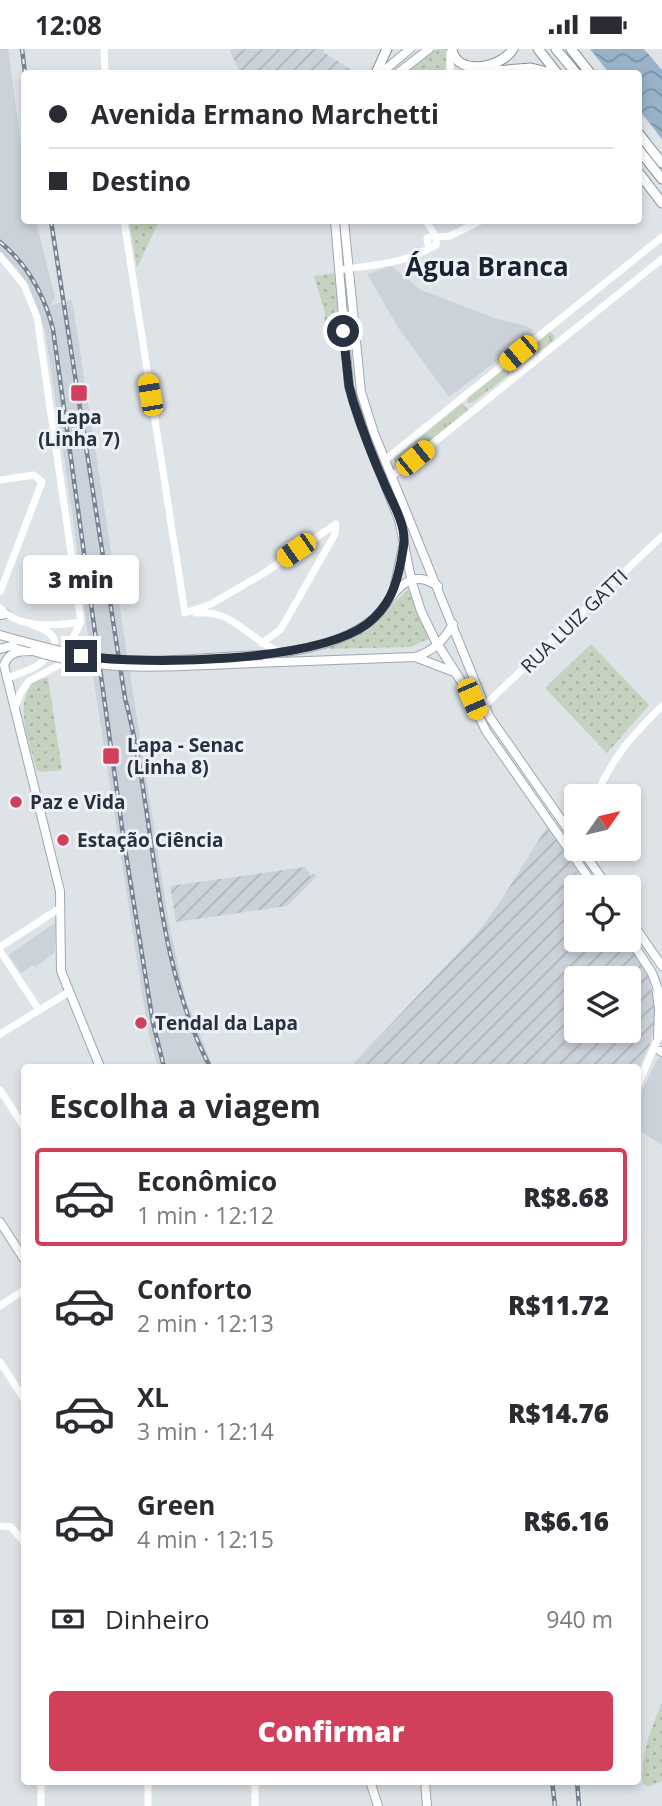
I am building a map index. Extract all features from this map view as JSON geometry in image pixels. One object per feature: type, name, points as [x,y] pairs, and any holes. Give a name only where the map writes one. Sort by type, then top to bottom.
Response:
[{"type":"highway","points":[[379,70],[387,49]]},
{"type":"highway","points":[[452,49],[457,61],[471,66],[501,62],[513,49]]},
{"type":"highway","points":[[538,49],[555,70]]},
{"type":"highway","points":[[556,49],[574,70]]},
{"type":"highway","points":[[571,49],[588,70]]},
{"type":"highway","points":[[507,70],[539,70]]},
{"type":"highway","points":[[642,138],[662,163]]},
{"type":"highway","points":[[642,154],[662,179]]},
{"type":"highway","points":[[642,177],[662,203]]},
{"type":"main road","points":[[382,70],[410,49]]},
{"type":"main road","points":[[402,70],[429,49]]},
{"type":"main road","points":[[336,224],[361,393],[385,460],[485,705],[495,725],[564,824]]},
{"type":"main road","points":[[344,224],[349,386],[360,422],[394,506],[421,611],[438,646],[457,673],[486,731],[564,843]]},
{"type":"main road","points":[[393,595],[404,540]]},
{"type":"main road","points":[[8,641],[110,660],[280,653],[353,633],[377,616],[393,595],[412,580],[421,579],[438,586]]},
{"type":"main road","points":[[415,657],[438,646],[453,624]]},
{"type":"main road","points":[[8,641],[70,661],[120,667],[415,657],[457,673]]},
{"type":"main road","points":[[8,641],[4,666],[60,891],[60,966],[99,1064]]},
{"type":"main road","points":[[0,649],[8,641]]},
{"type":"main road","points":[[641,935],[662,966]]},
{"type":"main road","points":[[649,946],[662,960]]},
{"type":"main road","points":[[638,952],[656,983],[662,1000]]},
{"type":"main road","points":[[656,983],[658,1039]]},
{"type":"main road","points":[[0,1222],[21,1254]]},
{"type":"main road","points":[[371,1785],[378,1806]]},
{"type":"main road","points":[[425,1785],[427,1806]]},
{"type":"street","points":[[104,49],[105,70]]},
{"type":"street","points":[[450,70],[452,49]]},
{"type":"street","points":[[124,224],[185,613]]},
{"type":"street","points":[[426,224],[431,239]]},
{"type":"street","points":[[344,269],[410,257],[431,239],[450,236],[474,224]]},
{"type":"street","points":[[385,460],[661,239]]},
{"type":"street","points":[[0,257],[24,285],[37,317],[81,622],[59,665],[29,681],[20,694],[15,709]]},
{"type":"street","points":[[392,476],[662,259]]},
{"type":"street","points":[[568,311],[576,316],[580,324]]},
{"type":"street","points":[[129,319],[139,320]]},
{"type":"street","points":[[558,319],[560,326],[569,333]]},
{"type":"street","points":[[0,480],[36,475],[42,481],[0,592]]},
{"type":"street","points":[[185,613],[211,604],[261,575],[335,524],[335,534],[285,622],[274,635],[262,643]]},
{"type":"street","name":"RUA LUIZ GATTI","points":[[485,705],[662,536]]},
{"type":"street","points":[[2,612],[51,634],[55,644],[47,660],[41,665],[7,678]]},
{"type":"street","points":[[185,613],[220,614],[280,653]]},
{"type":"street","points":[[28,623],[58,626],[81,622]]},
{"type":"street","points":[[601,784],[609,766],[662,706]]},
{"type":"street","points":[[38,1010],[0,949],[60,908]]},
{"type":"street","points":[[0,1034],[69,992]]},
{"type":"street","points":[[641,1079],[662,1029]]},
{"type":"street","points":[[649,1062],[661,1051]]},
{"type":"street","points":[[0,1090],[21,1122]]},
{"type":"street","points":[[0,1306],[21,1292]]},
{"type":"street","points":[[0,1362],[21,1394]]},
{"type":"street","points":[[0,1526],[11,1527],[21,1539]]},
{"type":"street","points":[[41,1785],[41,1806]]},
{"type":"street","points":[[148,1785],[148,1806]]},
{"type":"street","points":[[255,1785],[255,1806]]},
{"type":"shaded area","points":[[0,49],[8,49],[21,144],[21,224],[37,224],[55,298],[51,305],[72,300],[169,924],[186,1000],[212,1064],[157,1064],[148,1031],[92,669],[45,330],[29,289],[17,269],[0,252]]},
{"type":"shaded area","points":[[229,49],[325,49],[323,52],[352,70],[239,70]]},
{"type":"shaded area","points":[[391,266],[421,290],[533,330],[530,336],[449,397],[399,329],[367,274]]},
{"type":"shaded area","points":[[547,827],[564,852],[564,861],[570,861],[580,875],[564,875],[564,952],[633,952],[649,977],[656,1009],[650,1044],[641,1064],[353,1064],[478,932]]},
{"type":"shaded area","points":[[305,867],[310,877],[314,873],[317,876],[287,906],[176,922],[170,886]]},
{"type":"shaded area","points":[[56,922],[54,953],[35,967],[33,965],[21,973],[9,955]]},
{"type":"shaded area","points":[[662,1057],[662,1145],[641,1132],[641,1092],[657,1060]]},
{"type":"green space","points":[[436,49],[447,49],[446,70],[410,70]]},
{"type":"green space","points":[[130,224],[158,224],[137,268]]},
{"type":"green space","points":[[336,273],[340,334],[328,337],[324,327],[325,313],[314,276]]},
{"type":"green space","points":[[550,331],[554,336],[553,341],[472,403],[467,403],[468,397]]},
{"type":"green space","points":[[462,403],[468,410],[398,467],[394,459]]},
{"type":"green space","points":[[408,589],[431,638],[410,647],[323,649],[322,645],[350,637],[371,626]]},
{"type":"green space","points":[[591,644],[649,705],[607,753],[545,688]]},
{"type":"green space","points":[[48,678],[62,770],[43,772],[37,770],[35,764],[26,732],[24,710],[28,689],[34,680]]},
{"type":"green space","points":[[662,1703],[662,1781],[648,1787],[643,1783],[645,1752]]},
{"type":"water","points":[[590,49],[644,49],[662,70],[662,139],[642,114],[642,70],[607,70]]},
{"type":"railway","points":[[22,49],[25,70]]},
{"type":"railway","points":[[51,224],[157,886],[176,978],[209,1064]]},
{"type":"railway","points":[[0,242],[19,260],[34,281],[53,329],[124,842],[153,1023],[163,1064]]},
{"type":"railway","points":[[552,1785],[555,1806]]},
{"type":"railway","points":[[577,1785],[579,1806]]},
{"type":"place","name":"Lapa (Linha 7)","points":[[79,393]]},
{"type":"place","name":"Lapa - Senac (Linha 8)","points":[[111,756]]},
{"type":"place","name":"Paz e Vida","points":[[16,802]]},
{"type":"place","name":"Estação Ciência","points":[[63,840]]},
{"type":"place","name":"Tendal da Lapa","points":[[141,1023]]},
{"type":"district","name":"Água Branca","points":[[487,266]]},
{"type":"route","points":[[81,656],[110,660],[156,660],[280,653],[353,633],[377,616],[387,605],[393,595],[404,540],[394,506],[353,401],[343,331]]}]
